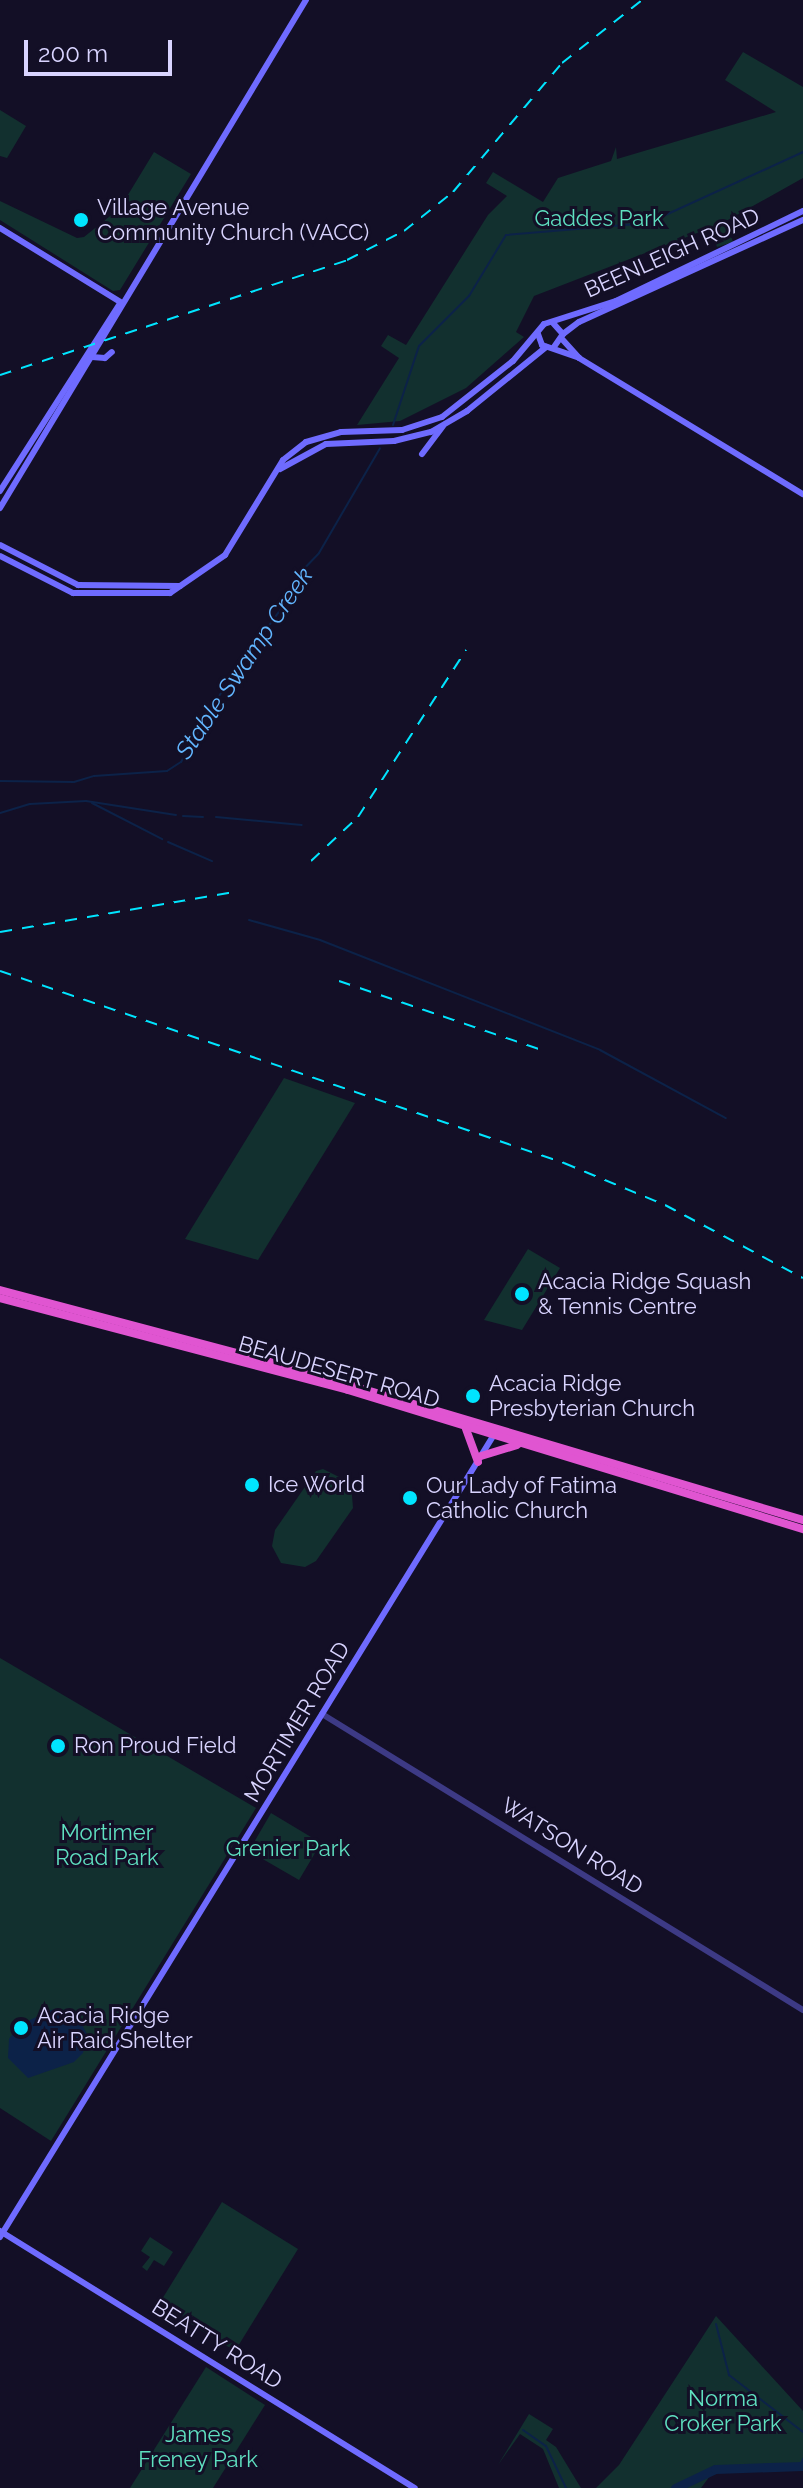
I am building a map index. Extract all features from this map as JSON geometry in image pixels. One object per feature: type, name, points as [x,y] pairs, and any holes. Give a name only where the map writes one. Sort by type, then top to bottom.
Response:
[{"type":"highway","name":"BEAUDESERT ROAD","points":[[0,1290],[803,1520]]},
{"type":"highway","name":"BEAUDESERT ROAD","points":[[0,1298],[348,1390],[803,1529]]},
{"type":"highway","points":[[466,1428],[480,1459],[517,1444]]},
{"type":"main road","points":[[0,491],[122,303],[306,0]]},
{"type":"main road","name":"BEENLEIGH ROAD","points":[[538,334],[544,324],[553,323],[732,249],[803,211]]},
{"type":"main road","name":"BEENLEIGH ROAD","points":[[550,347],[579,322],[803,220]]},
{"type":"main road","points":[[0,228],[122,303]]},
{"type":"main road","points":[[0,508],[122,303]]},
{"type":"main road","points":[[553,323],[579,358]]},
{"type":"main road","points":[[1,556],[73,593],[146,596],[180,586],[225,555],[294,449],[320,436],[402,430],[442,417],[474,396],[538,334],[550,347],[579,358],[803,494]]},
{"type":"main road","points":[[422,454],[443,426],[550,347]]},
{"type":"main road","points":[[92,357],[105,358],[112,352]]},
{"type":"main road","points":[[280,469],[323,445],[402,440],[443,426]]},
{"type":"main road","points":[[0,545],[78,585],[180,586]]},
{"type":"main road","name":"MORTIMER ROAD","points":[[1,2234],[495,1433]]},
{"type":"main road","name":"BEATTY ROAD","points":[[1,2234],[415,2488]]},
{"type":"street","name":"WATSON ROAD","points":[[322,1714],[803,2010]]},
{"type":"green space","name":"Gaddes Park","points":[[743,52],[803,87],[803,178],[726,221],[733,242],[717,247],[710,228],[534,296],[516,332],[524,337],[466,388],[400,421],[357,425],[399,358],[381,346],[388,335],[406,345],[488,215],[507,196],[486,183],[493,172],[543,202],[558,178],[611,161],[616,147],[617,159],[776,112],[725,80]]},
{"type":"green space","points":[[0,110],[26,126],[7,158],[0,156]]},
{"type":"green space","points":[[154,152],[191,174],[120,290],[113,291],[0,220],[0,201],[77,238],[84,237],[120,208]]},
{"type":"green space","points":[[284,1078],[355,1103],[258,1260],[185,1239]]},
{"type":"green space","name":"Acacia Ridge Squash & Tennis Centre","points":[[528,1249],[560,1268],[522,1330],[484,1320]]},
{"type":"green space","points":[[323,1469],[351,1483],[353,1508],[316,1561],[305,1567],[281,1563],[272,1546],[275,1530],[316,1471]]},
{"type":"green space","name":"Mortimer Road Park","points":[[0,1658],[256,1808],[51,2141],[0,2108]]},
{"type":"green space","name":"Grenier Park","points":[[271,1813],[321,1843],[299,1880],[249,1851]]},
{"type":"green space","points":[[222,2202],[298,2249],[235,2351],[159,2304]]},
{"type":"green space","points":[[150,2237],[173,2252],[164,2266],[154,2260],[147,2271],[142,2267],[150,2257],[141,2251]]},
{"type":"green space","name":"Norma Croker Park","points":[[716,2316],[803,2411],[803,2466],[715,2469],[701,2488],[596,2488],[619,2465]]},
{"type":"green space","name":"James Freney Park","points":[[206,2367],[265,2405],[213,2488],[130,2488]]},
{"type":"green space","points":[[529,2414],[553,2429],[546,2440],[556,2447],[581,2488],[559,2488],[543,2449],[520,2434],[498,2465]]},
{"type":"water","points":[[54,2009],[76,2014],[87,2034],[83,2053],[74,2062],[28,2078],[8,2058],[9,2039],[19,2025]]},
{"type":"waterway","name":"Stable Swamp Creek","points":[[393,425],[419,346],[469,296],[506,235],[648,223],[803,152]]},
{"type":"waterway","name":"Stable Swamp Creek","points":[[0,781],[74,782],[94,776],[167,771],[181,762],[225,686],[286,602],[297,576],[319,553],[380,448]]},
{"type":"waterway","points":[[0,813],[30,804],[86,801],[176,815]]},
{"type":"waterway","points":[[92,803],[162,839]]},
{"type":"waterway","points":[[183,816],[203,817]]},
{"type":"waterway","points":[[216,817],[302,825]]},
{"type":"waterway","points":[[168,842],[212,861]]},
{"type":"waterway","points":[[249,920],[320,940],[600,1050],[726,1118]]},
{"type":"waterway","points":[[716,2324],[729,2375],[803,2432]]},
{"type":"waterway","points":[[523,2430],[546,2446],[566,2488]]},
{"type":"waterway","points":[[800,2466],[803,2459]]},
{"type":"waterway","points":[[675,2488],[715,2469],[803,2466]]},
{"type":"railway","points":[[0,375],[347,260],[404,231],[453,192],[562,63],[642,0]]},
{"type":"railway","points":[[311,861],[358,817],[466,650]]},
{"type":"railway","points":[[0,932],[233,892]]},
{"type":"railway","points":[[0,971],[564,1163],[665,1205],[803,1278]]},
{"type":"railway","points":[[339,981],[545,1051]]},
{"type":"place","name":"Village Avenue Community Church (VACC)","points":[[81,220]]},
{"type":"place","name":"Acacia Ridge Squash & Tennis Centre","points":[[522,1294]]},
{"type":"place","name":"Acacia Ridge Presbyterian Church","points":[[473,1396]]},
{"type":"place","name":"Ice World","points":[[252,1485]]},
{"type":"place","name":"Our Lady of Fatima Catholic Church","points":[[410,1498]]},
{"type":"place","name":"Ron Proud Field","points":[[58,1746]]},
{"type":"place","name":"Acacia Ridge Air Raid Shelter","points":[[21,2028]]}]
